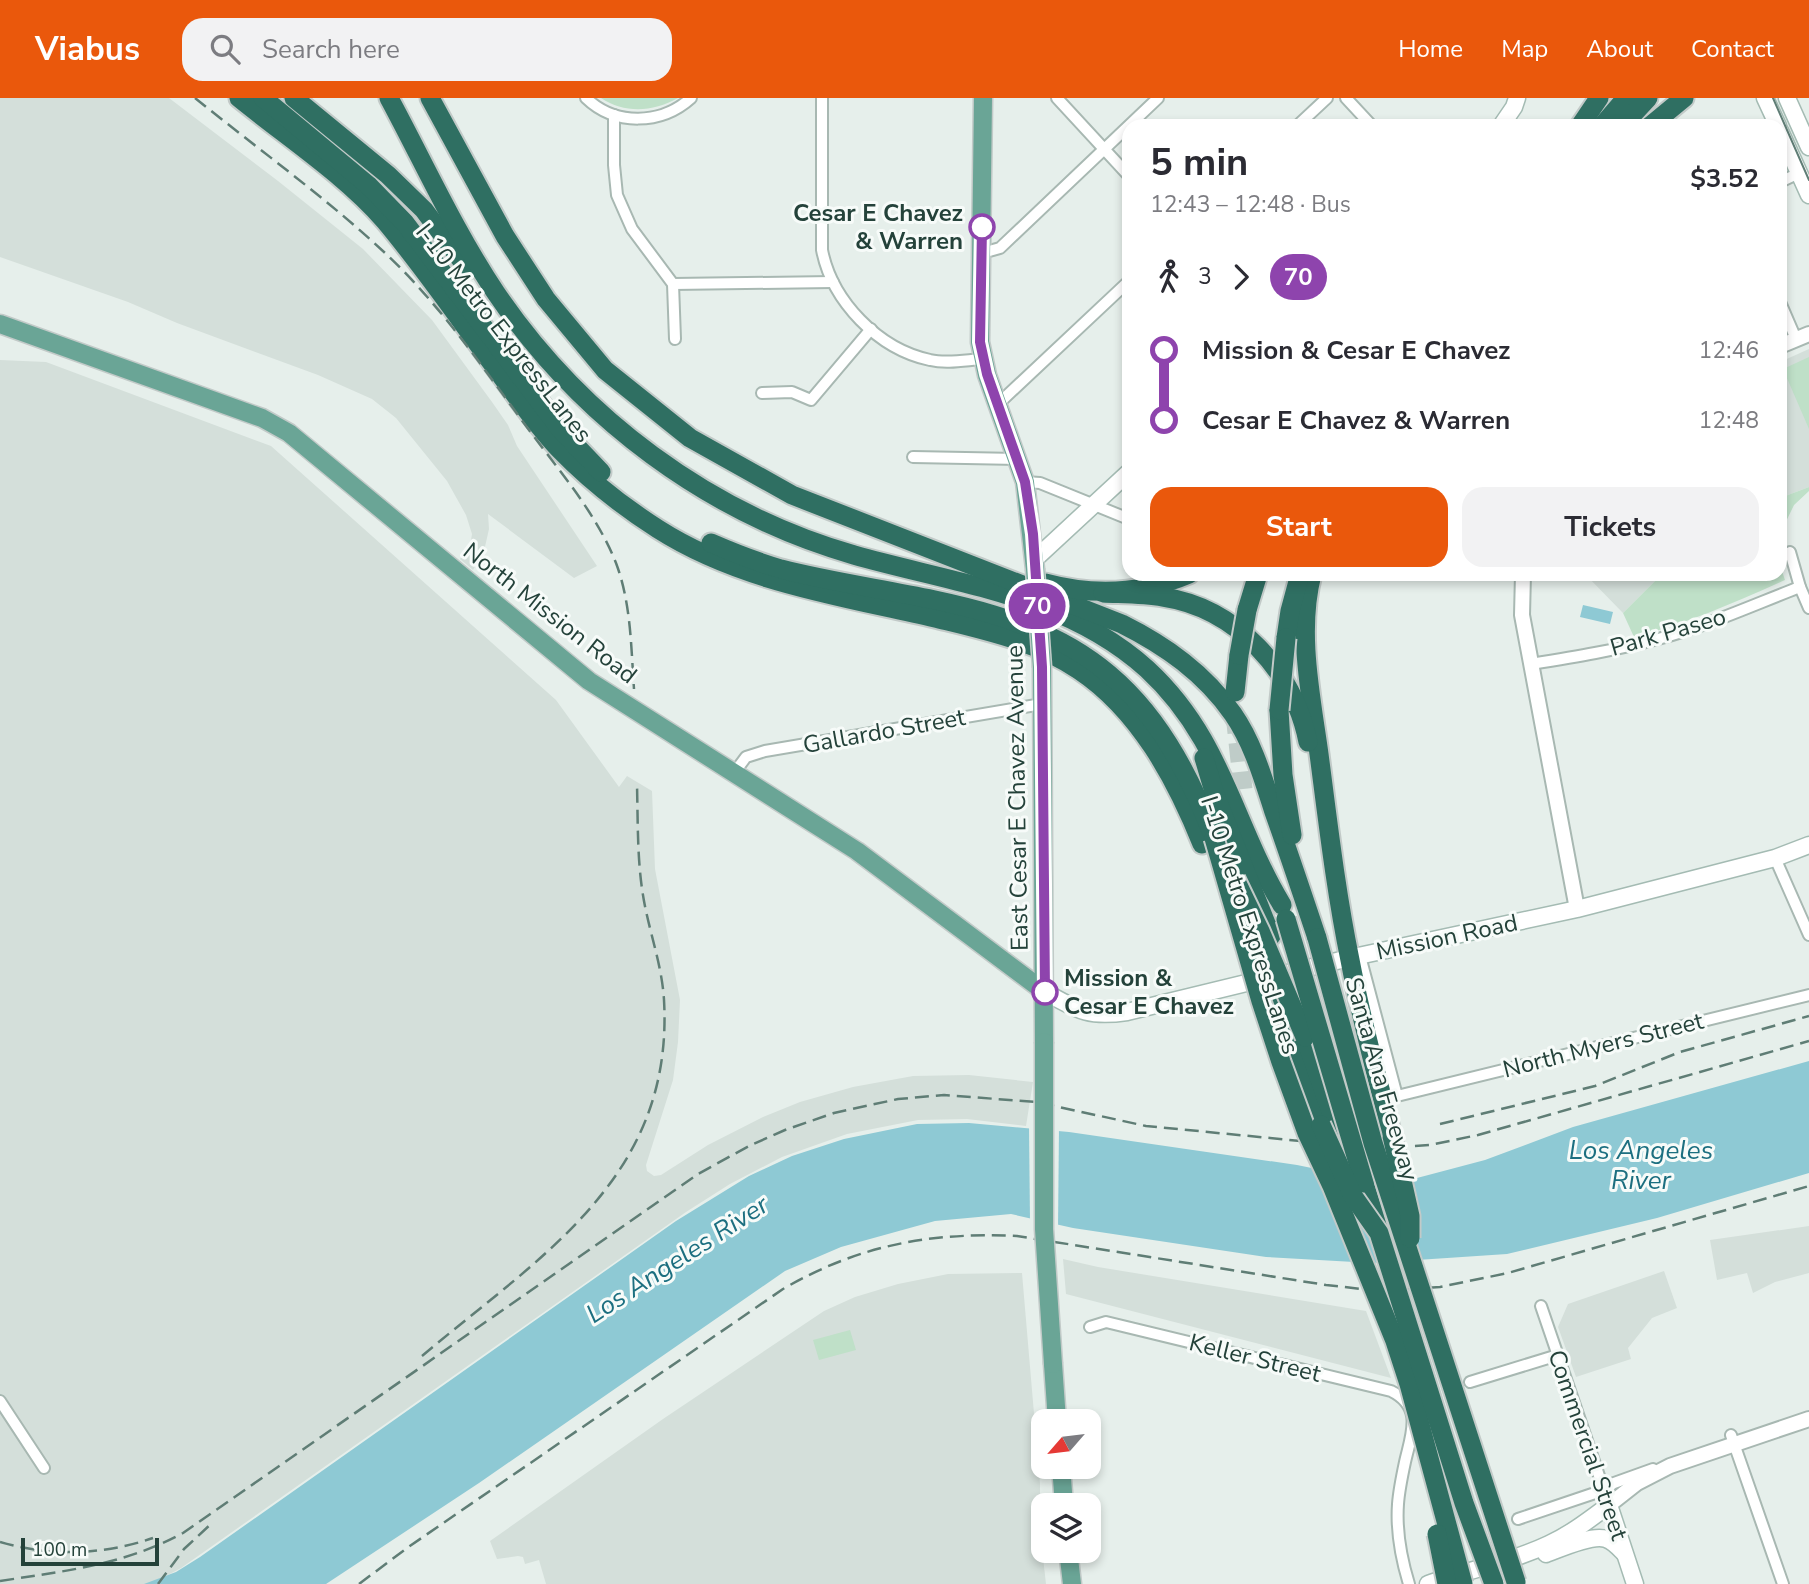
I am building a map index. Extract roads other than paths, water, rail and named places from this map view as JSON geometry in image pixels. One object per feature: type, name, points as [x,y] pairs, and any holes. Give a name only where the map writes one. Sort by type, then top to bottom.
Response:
[{"type":"highway","name":"I-10 Metro ExpressLanes","points":[[239,98],[350,187],[381,218],[557,447],[588,478],[623,506],[700,553],[740,570],[975,627],[1056,656],[1081,671],[1104,690],[1142,732],[1208,841],[1307,1133],[1337,1199],[1406,1373],[1463,1584]]},
{"type":"highway","name":"I-10 Metro ExpressLanes","points":[[263,98],[369,185],[405,223],[561,430],[593,465],[629,495],[703,540],[746,558],[782,569],[980,611],[1018,623],[1100,667],[1133,698],[1164,736],[1192,785],[1253,1015],[1280,1093],[1373,1314],[1399,1385],[1418,1452],[1447,1584]]},
{"type":"highway","points":[[295,98],[388,175],[424,210],[530,355],[557,387],[590,419],[627,449],[676,482],[718,503],[738,509]]},
{"type":"highway","points":[[389,98],[478,264],[511,315],[549,362],[591,405],[637,445],[686,480],[738,509],[822,545],[998,591],[1063,615],[1121,648],[1164,687],[1207,744],[1264,875],[1284,912]]},
{"type":"highway","points":[[430,98],[505,236],[546,299],[605,370],[690,438],[792,495],[1122,624],[1157,642],[1203,678],[1234,715],[1247,738],[1261,771],[1317,938]]},
{"type":"highway","points":[[1585,119],[1599,98]]},
{"type":"highway","points":[[1608,119],[1626,98]]},
{"type":"highway","points":[[1628,119],[1648,98]]},
{"type":"highway","points":[[1658,119],[1684,98]]},
{"type":"highway","points":[[953,558],[1061,588],[1164,597],[1194,605],[1238,628],[1262,651],[1289,689],[1306,733],[1355,957],[1365,1032],[1410,1216],[1410,1257]]},
{"type":"highway","points":[[1103,593],[1150,587],[1168,581]]},
{"type":"highway","points":[[1235,692],[1247,610],[1256,581]]},
{"type":"highway","name":"Santa Ana Freeway","points":[[1298,581],[1286,638],[1279,710],[1283,775],[1291,829],[1316,920],[1317,938],[1373,1143],[1516,1583]]},
{"type":"highway","points":[[1311,581],[1307,621],[1307,662],[1334,867]]},
{"type":"highway","points":[[1164,687],[1193,734],[1204,759],[1215,795],[1286,974]]},
{"type":"highway","name":"Santa Ana Freeway","points":[[1243,789],[1284,912],[1379,1233],[1464,1503],[1494,1584]]},
{"type":"highway","points":[[1208,841],[1265,943],[1305,1037],[1336,1126],[1364,1183]]},
{"type":"highway","points":[[1266,978],[1321,1125],[1353,1196],[1379,1233]]},
{"type":"highway","points":[[1464,1503],[1466,1546],[1475,1584]]},
{"type":"main road","name":"East Cesar E Chavez Avenue","points":[[983,98],[980,323],[983,359],[1025,482],[1035,564],[1042,667],[1044,1229],[1056,1409]]},
{"type":"main road","points":[[1505,119],[1517,98]]},
{"type":"main road","points":[[1765,98],[1775,119]]},
{"type":"main road","points":[[1787,98],[1809,147]]},
{"type":"main road","points":[[1787,146],[1809,195]]},
{"type":"main road","name":"North Mission Road","points":[[0,324],[262,418],[289,433],[581,675],[857,851],[1045,992]]},
{"type":"main road","points":[[1035,564],[1122,478]]},
{"type":"main road","name":"Mission Road","points":[[1045,992],[1080,1011],[1110,1015],[1355,957],[1577,909],[1775,858],[1809,845]]},
{"type":"main road","points":[[1428,1584],[1527,1553],[1564,1536],[1606,1497]]},
{"type":"main road","name":"Commercial Street","points":[[1606,1497],[1635,1584]]},
{"type":"main road","points":[[1527,1553],[1538,1557],[1586,1541],[1605,1538],[1625,1554]]},
{"type":"main road","points":[[1070,1563],[1072,1584]]},
{"type":"street","points":[[586,98],[614,116],[630,119],[649,118],[669,112],[691,98]]},
{"type":"street","points":[[822,98],[822,250],[833,282],[847,304],[889,344],[931,360],[946,362],[983,359]]},
{"type":"street","points":[[1057,98],[1122,168]]},
{"type":"street","points":[[1135,119],[1158,98]]},
{"type":"street","points":[[1305,119],[1328,98]]},
{"type":"street","points":[[1346,98],[1366,119]]},
{"type":"street","points":[[614,116],[617,195],[632,229],[673,284],[675,339]]},
{"type":"street","points":[[982,253],[999,248],[1122,131]]},
{"type":"street","points":[[1787,179],[1799,173]]},
{"type":"street","points":[[673,284],[833,282]]},
{"type":"street","points":[[998,404],[1122,288]]},
{"type":"street","points":[[1787,312],[1803,336]]},
{"type":"street","points":[[762,393],[792,392],[810,400],[871,329]]},
{"type":"street","points":[[913,457],[1019,459]]},
{"type":"street","points":[[1025,482],[1040,483],[1122,516]]},
{"type":"street","points":[[1790,552],[1809,608]]},
{"type":"street","points":[[1523,581],[1522,615],[1577,909]]},
{"type":"street","name":"Park Paseo","points":[[1531,664],[1657,639],[1725,617],[1800,587]]},
{"type":"street","name":"Gallardo Street","points":[[734,773],[746,757],[765,751],[1042,704]]},
{"type":"street","points":[[1775,858],[1809,935]]},
{"type":"street","name":"North Myers Street","points":[[1355,957],[1397,1096],[1809,995]]},
{"type":"street","name":"Commercial Street","points":[[1541,1306],[1606,1497]]},
{"type":"street","name":"Keller Street","points":[[1090,1327],[1106,1322],[1391,1391],[1400,1396],[1411,1413],[1413,1427],[1400,1488],[1397,1527],[1409,1584]]},
{"type":"street","points":[[1470,1382],[1558,1354]]},
{"type":"street","points":[[0,1401],[44,1468]]},
{"type":"street","points":[[1518,1518],[1606,1497],[1732,1440],[1809,1419]]},
{"type":"street","points":[[1732,1440],[1783,1584]]},
{"type":"water","points":[[1583,605],[1613,612],[1610,624],[1580,617]]},
{"type":"water","name":"Los Angeles River","points":[[1809,1061],[1809,1173],[1657,1218],[1507,1254],[1372,1263],[1266,1257],[1073,1228],[1011,1214],[935,1221],[841,1247],[785,1271],[479,1483],[326,1584],[144,1584],[176,1572],[200,1557],[676,1221],[749,1176],[792,1156],[844,1139],[917,1124],[969,1123],[1069,1132],[1297,1165],[1380,1182],[1417,1178],[1485,1160],[1573,1127]]},
{"type":"tunnel","points":[[1235,714],[1243,789]]},
{"type":"tram line","points":[[1773,98],[1782,119]]},
{"type":"tram line","points":[[1787,130],[1809,180]]},
{"type":"railway","points":[[195,98],[338,212],[405,273],[462,340],[567,480],[599,528],[621,578],[630,625],[634,689]]},
{"type":"railway","points":[[422,1356],[553,1246],[591,1207],[623,1164],[647,1117],[661,1062],[664,1000],[642,887],[637,785]]},
{"type":"railway","points":[[1440,1124],[1595,1086],[1680,1052],[1809,1016]]},
{"type":"railway","points":[[0,1581],[116,1560],[139,1553],[183,1533],[698,1174],[749,1146],[834,1113],[898,1099],[944,1095],[1036,1102],[1146,1126],[1342,1145],[1430,1145],[1478,1135],[1809,1041]]},
{"type":"railway","points":[[359,1584],[407,1548],[783,1289],[811,1274],[867,1252],[925,1239],[1017,1236],[1326,1285],[1380,1291],[1440,1287],[1508,1273],[1809,1186]]},
{"type":"railway","points":[[158,1584],[184,1549],[212,1523]]},
{"type":"railway","points":[[0,1542],[38,1550],[77,1552],[115,1548],[153,1538]]},
{"type":"place","name":"Cesar E Chavez & Warren","points":[[982,227]]},
{"type":"place","name":"Mission & Cesar E Chavez","points":[[1045,992]]}]
